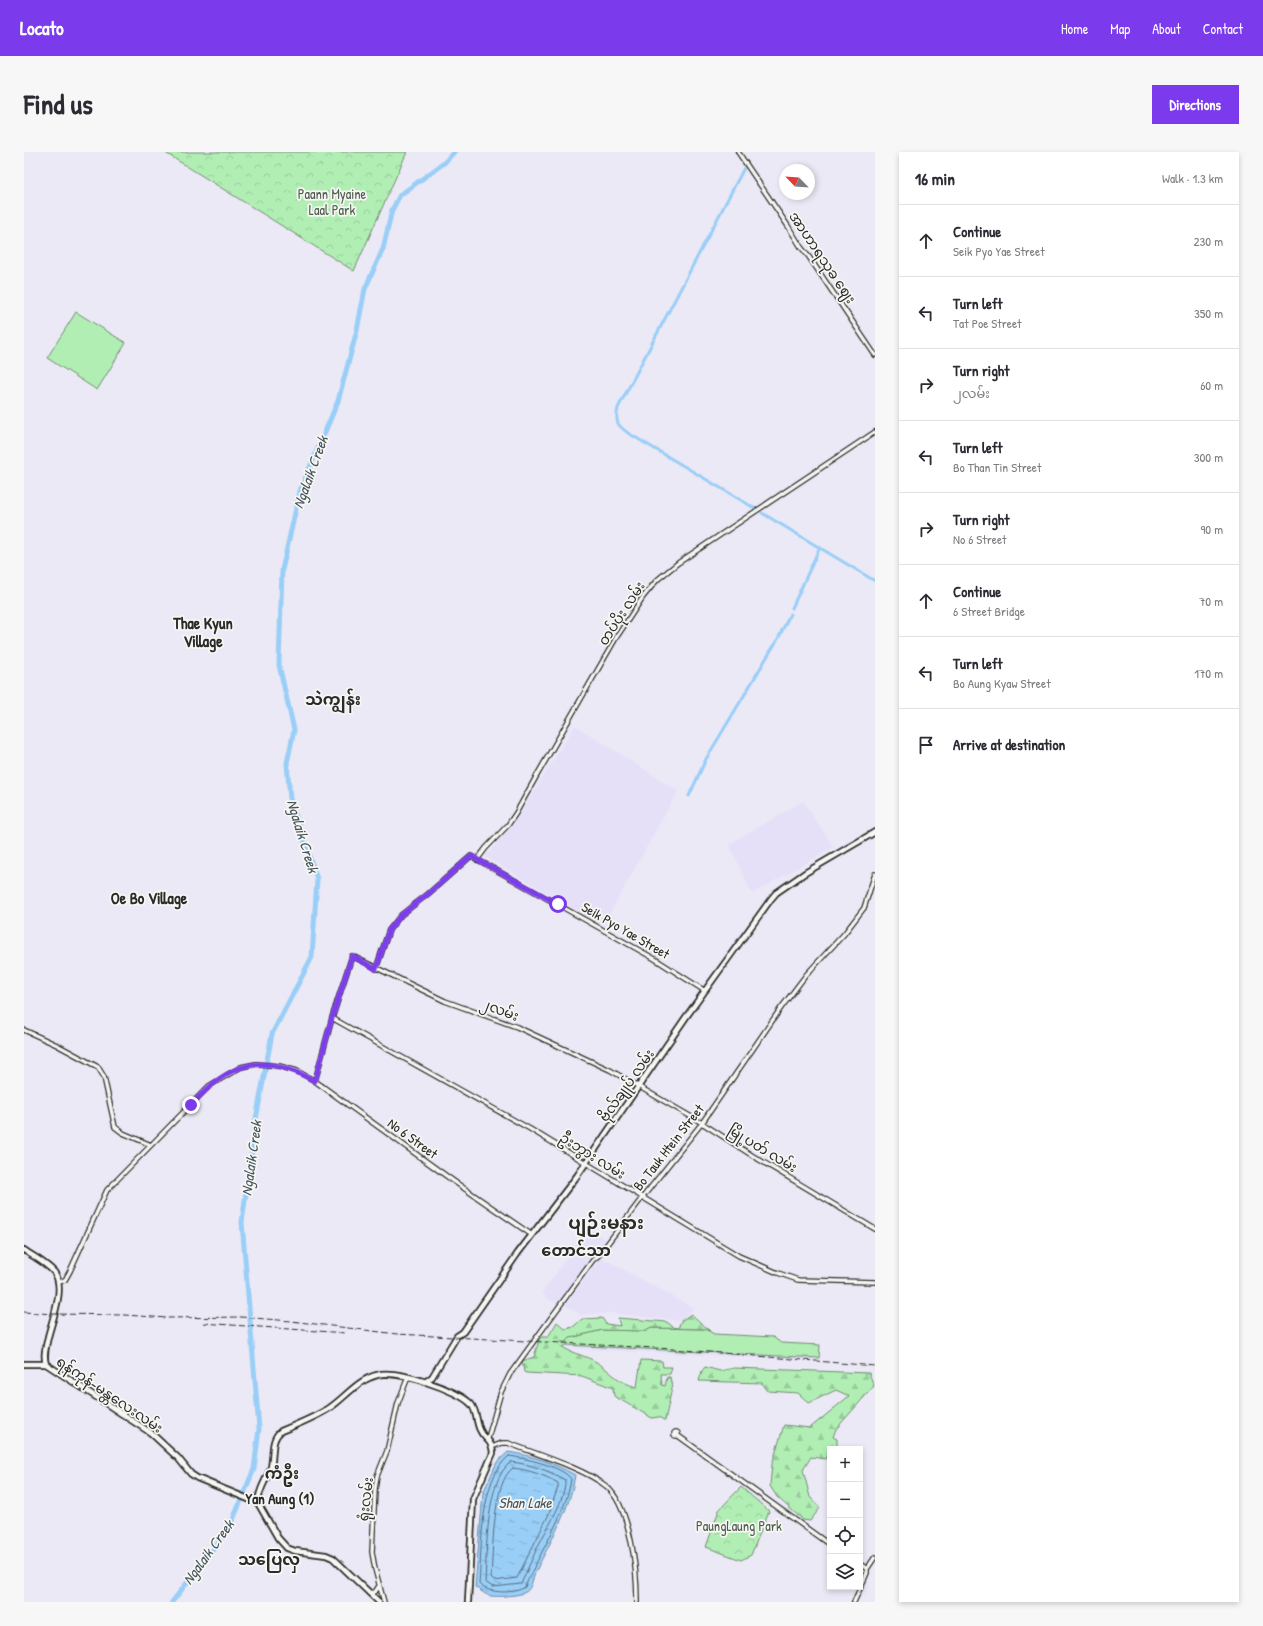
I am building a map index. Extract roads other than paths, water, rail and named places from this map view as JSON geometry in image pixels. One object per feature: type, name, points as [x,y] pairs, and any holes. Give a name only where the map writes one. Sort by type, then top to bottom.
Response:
[{"type":"main road","name":"ဗိုလ်ချုပ် လမ်း","points":[[425,1382],[432,1377],[453,1346],[455,1339],[463,1332],[532,1235],[560,1199],[762,910],[776,893],[805,873],[875,832]]},
{"type":"main road","points":[[24,1250],[49,1267],[54,1272],[59,1282]]},
{"type":"main road","name":"ရန်ကုန်-မန္တလေးလမ်း","points":[[59,1282],[59,1294],[45,1351],[46,1364],[151,1433],[178,1458],[191,1474],[258,1503]]},
{"type":"main road","points":[[24,1364],[46,1364]]},
{"type":"main road","points":[[379,1602],[333,1558],[326,1555],[295,1551],[287,1548],[278,1538],[258,1503],[260,1492],[270,1467],[275,1436],[281,1431],[328,1409],[352,1388],[376,1375],[388,1374],[408,1377],[425,1382],[458,1395],[470,1403],[474,1408],[480,1431],[488,1438],[492,1447],[492,1457],[473,1499],[468,1602]]},
{"type":"street","name":"အာဟာရသုခ ဈေး","points":[[738,152],[875,355]]},
{"type":"street","name":"တပ်ပိုး လမ်း","points":[[477,860],[486,848],[508,825],[516,813],[616,638],[643,597],[657,580],[678,563],[875,432]]},
{"type":"street","name":"Seik Pyo Yae Street","points":[[376,969],[389,930],[401,915],[428,894],[471,856],[655,959],[705,991]]},
{"type":"street","name":"Bo Tauk Htein Street","points":[[488,1438],[506,1380],[558,1308],[642,1198],[702,1123],[781,1008],[806,975],[844,934],[864,908],[875,874]]},
{"type":"street","name":"၂လမ်း","points":[[332,1018],[352,956],[376,969],[445,1001],[543,1038],[610,1070],[638,1086]]},
{"type":"street","points":[[315,1081],[332,1018]]},
{"type":"street","name":"ဦးဘွား လမ်း","points":[[332,1018],[492,1107],[586,1162],[642,1198],[739,1256],[793,1279],[807,1281],[875,1282]]},
{"type":"street","points":[[24,1030],[57,1045],[98,1068],[104,1077],[116,1127],[123,1133],[151,1145]]},
{"type":"street","name":"No 6 Street","points":[[59,1282],[65,1280],[70,1271],[107,1190],[209,1086],[241,1066],[261,1064],[278,1066],[297,1071],[315,1081],[434,1167],[532,1235]]},
{"type":"street","name":"မြို့ပတ် လမ်း","points":[[638,1086],[702,1123],[753,1156],[875,1229]]},
{"type":"street","name":"ရုံးလမ်း","points":[[384,1602],[372,1552],[375,1483],[386,1456],[398,1403],[408,1377]]},
{"type":"street","points":[[677,1435],[827,1543]]},
{"type":"street","points":[[492,1447],[498,1444],[508,1443],[594,1478],[610,1490],[620,1507],[629,1531],[637,1581],[637,1602]]},
{"type":"street","points":[[854,1602],[867,1573],[867,1569],[875,1557]]},
{"type":"street","points":[[863,1566],[867,1569]]},
{"type":"street","points":[[369,1593],[375,1592],[380,1586]]},
{"type":"water","name":"Shan Lake","points":[[508,1452],[543,1460],[575,1475],[573,1488],[564,1513],[529,1589],[524,1593],[515,1595],[491,1596],[475,1587],[483,1493],[497,1462]]},
{"type":"waterway","name":"Ngalaik Creek","points":[[172,1602],[219,1542],[232,1522],[254,1469],[259,1429],[242,1222],[256,1119],[272,1034],[312,957],[317,879],[290,799],[287,763],[294,730],[279,665],[282,570],[300,491],[338,401],[357,330],[365,289],[383,249],[392,210],[400,195],[444,163],[454,152]]},
{"type":"waterway","points":[[744,168],[618,408],[617,420],[621,428],[628,433],[756,509]]},
{"type":"waterway","points":[[762,513],[875,581]]},
{"type":"waterway","points":[[792,608],[820,547]]},
{"type":"waterway","points":[[689,796],[706,759],[779,637],[790,614]]},
{"type":"railway","points":[[24,1312],[125,1315],[167,1318],[241,1317],[291,1321],[397,1334],[673,1349],[875,1366]]},
{"type":"railway","points":[[203,1323],[346,1333]]},
{"type":"district","name":"Thae Kyun Village","points":[[203,632]]},
{"type":"district","name":"သဲကျွန်း","points":[[333,699]]},
{"type":"district","name":"Oe Bo Village","points":[[149,898]]},
{"type":"district","name":"ပျဉ်းမနား","points":[[606,1222]]},
{"type":"district","name":"တောင်သာ","points":[[576,1250]]},
{"type":"district","name":"ကံဦး","points":[[282,1473]]},
{"type":"district","name":"Yan Aung (1)","points":[[280,1498]]},
{"type":"district","name":"သပြေလှ","points":[[269,1559]]},
{"type":"park label","name":"Paann Myaine Laal Park","points":[[332,202]]},
{"type":"park label","name":"PaungLaung Park","points":[[739,1525]]}]
